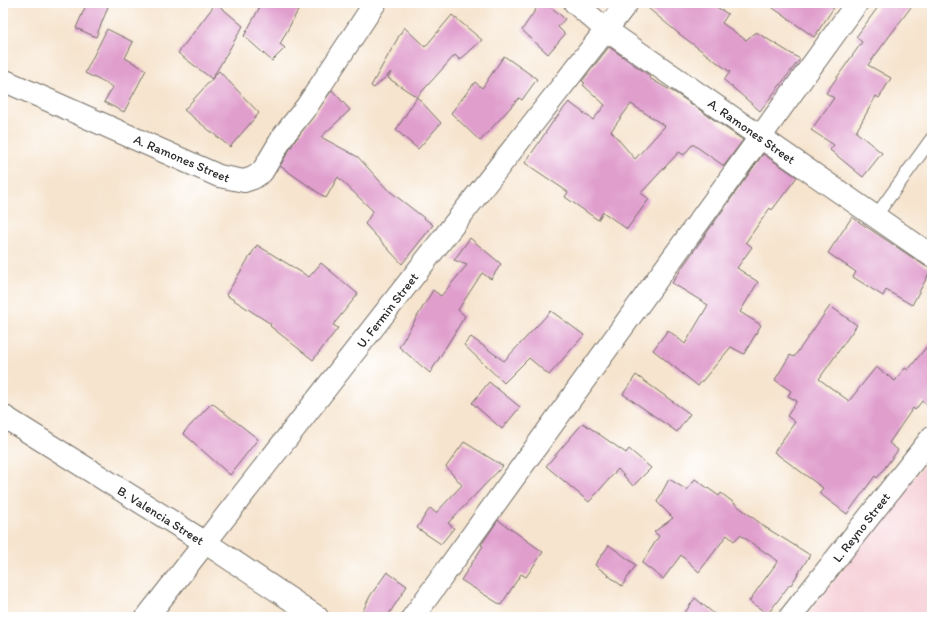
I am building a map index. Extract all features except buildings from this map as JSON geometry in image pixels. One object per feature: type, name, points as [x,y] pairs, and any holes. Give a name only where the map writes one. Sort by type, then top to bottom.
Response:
[{"type":"street","name":"A. Ramones Street","points":[[3,80],[219,176],[244,181],[253,178],[268,163],[284,134],[307,106],[375,3]]},
{"type":"street","name":"A. Ramones Street","points":[[575,3],[605,29],[932,256]]},
{"type":"street","name":"U. Fermin Street","points":[[148,617],[605,29],[627,3]]},
{"type":"street","points":[[412,617],[857,3]]},
{"type":"street","name":"B. Valencia Street","points":[[3,416],[206,543],[317,617]]},
{"type":"street","name":"L. Reyno Street","points":[[790,617],[932,436]]},
{"type":"lane","points":[[875,217],[932,138]]},
{"type":"shaded area","points":[[932,455],[932,617],[806,617]]}]
